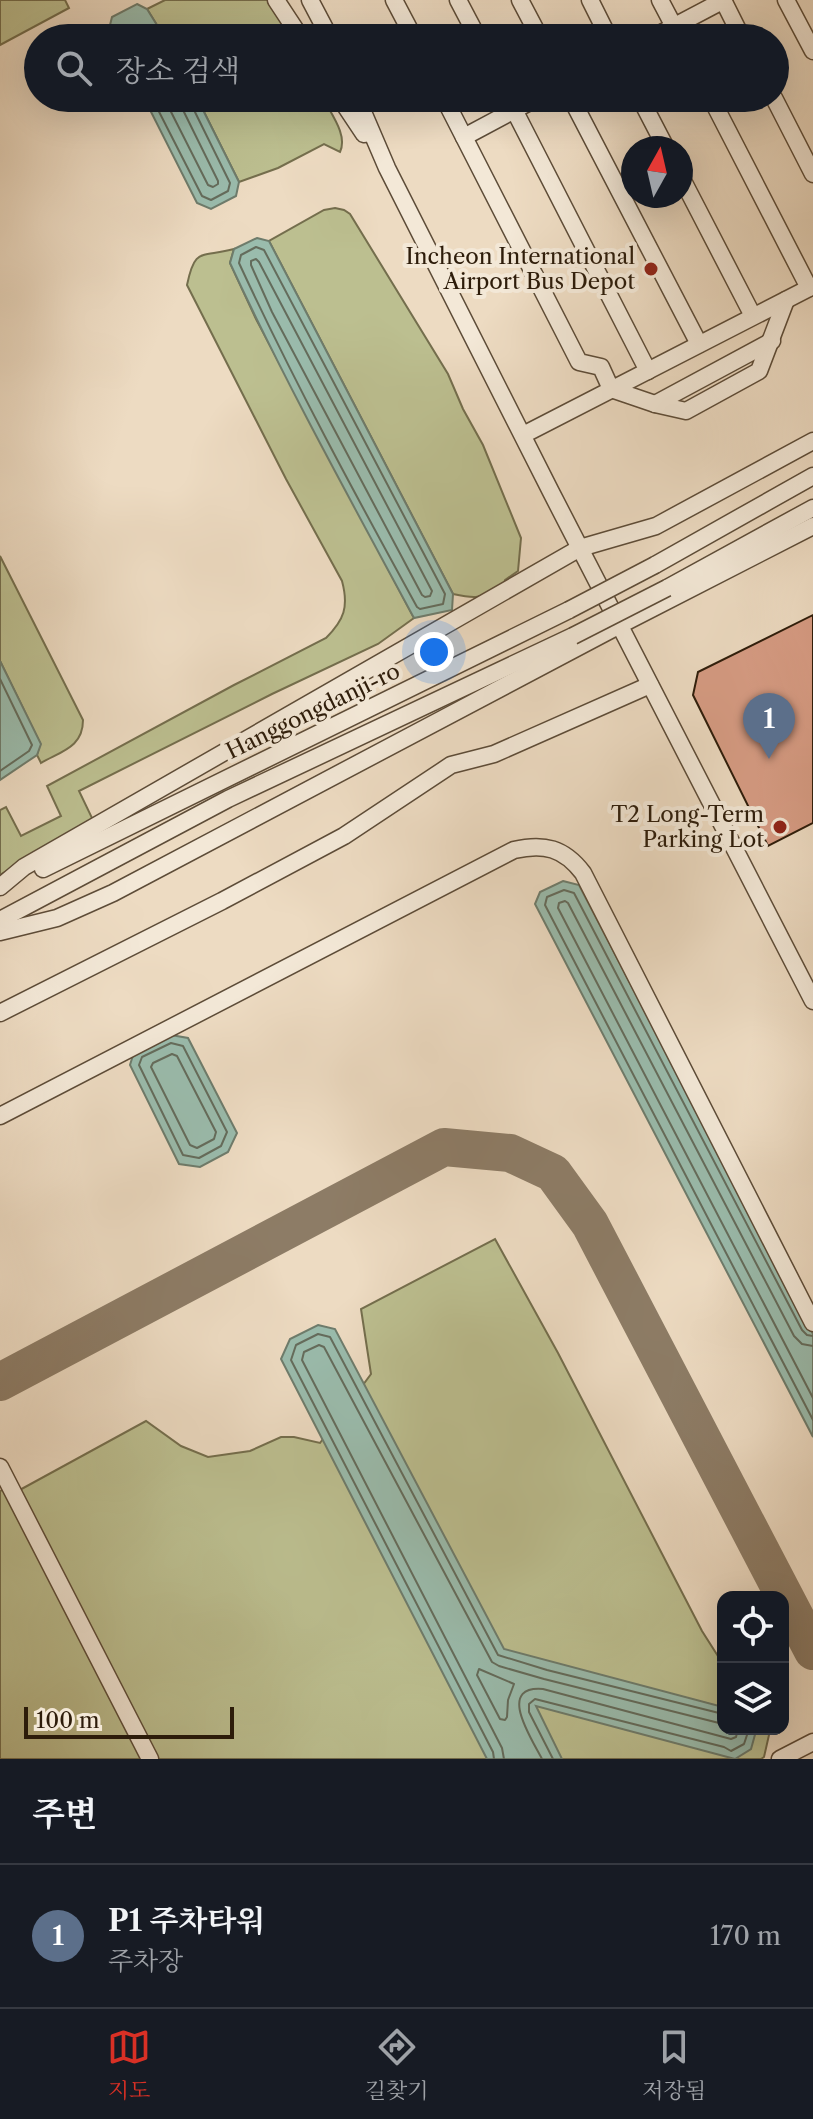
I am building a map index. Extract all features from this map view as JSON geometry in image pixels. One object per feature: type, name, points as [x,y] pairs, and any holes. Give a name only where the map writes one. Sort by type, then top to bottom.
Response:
[{"type":"street","points":[[276,0],[292,24]]},
{"type":"street","points":[[310,0],[323,24]]},
{"type":"street","points":[[394,0],[407,24]]},
{"type":"street","points":[[458,0],[471,24]]},
{"type":"street","points":[[520,0],[533,24]]},
{"type":"street","points":[[590,0],[602,24]]},
{"type":"street","points":[[660,0],[673,24]]},
{"type":"street","points":[[688,24],[723,0],[735,24]]},
{"type":"street","points":[[786,0],[813,51]]},
{"type":"street","points":[[349,112],[387,168]]},
{"type":"street","points":[[363,112],[387,168],[813,1001]]},
{"type":"street","points":[[451,112],[579,362],[601,367],[611,389],[686,411],[759,371],[786,300]]},
{"type":"street","points":[[464,137],[500,112]]},
{"type":"street","points":[[516,112],[648,371]]},
{"type":"street","points":[[578,112],[699,344]]},
{"type":"street","points":[[647,112],[660,136]]},
{"type":"street","points":[[523,435],[811,287],[718,112]]},
{"type":"street","points":[[781,112],[813,174]]},
{"type":"street","points":[[693,200],[753,316]]},
{"type":"street","points":[[90,837],[580,548],[656,526],[813,441]]},
{"type":"street","name":"Hanggongdanji-ro","points":[[0,894],[26,872],[90,837],[569,610],[813,476]]},
{"type":"street","name":"Hanggongdanji-ro","points":[[0,920],[228,799],[573,636],[813,508]]},
{"type":"street","points":[[0,932],[57,918],[113,893],[813,526]]},
{"type":"street","points":[[0,1013],[344,836],[451,765],[494,754],[650,685]]},
{"type":"street","points":[[0,1116],[514,850],[541,846],[564,853],[583,873],[813,1323]]},
{"type":"street","points":[[0,887],[26,872]]},
{"type":"street","points":[[0,1467],[150,1759]]},
{"type":"street","points":[[780,1759],[813,1742]]},
{"type":"green space","points":[[0,0],[65,0],[69,8],[39,24],[24,24],[24,32],[0,45]]},
{"type":"green space","points":[[165,0],[271,0],[284,24],[156,24],[147,9]]},
{"type":"green space","points":[[204,112],[331,112],[342,139],[340,152],[324,144],[278,168],[239,182]]},
{"type":"green space","points":[[335,208],[350,214],[448,374],[483,445],[521,538],[518,571],[505,580],[504,585],[485,595],[469,597],[453,594],[269,241],[324,210]]},
{"type":"green space","points":[[234,249],[230,263],[256,319],[414,618],[378,644],[79,791],[93,820],[0,875],[0,810],[6,807],[21,836],[61,816],[47,786],[326,638],[343,612],[345,598],[342,581],[187,285],[196,259]]},
{"type":"green space","points":[[0,556],[83,720],[75,742],[41,763],[37,755],[40,743],[0,661]]},
{"type":"green space","points":[[495,1239],[717,1655],[717,1735],[769,1735],[764,1757],[154,1759],[16,1492],[146,1421],[181,1446],[208,1457],[250,1451],[281,1437],[320,1443],[371,1374],[361,1309]]},
{"type":"green space","points":[[4,1489],[145,1759],[0,1759],[0,1491]]},
{"type":"water","points":[[137,4],[147,9],[156,24],[110,24],[112,17]]},
{"type":"water","points":[[151,112],[204,112],[239,182],[236,196],[211,209],[197,203]]},
{"type":"water","points":[[257,238],[269,241],[453,594],[452,610],[414,618],[319,442],[230,263],[234,249]]},
{"type":"water","points":[[0,661],[41,744],[37,755],[0,780]]},
{"type":"water","points":[[563,881],[579,885],[813,1334],[813,1437],[535,904],[540,892]]},
{"type":"water","points":[[171,1035],[188,1038],[237,1133],[228,1152],[200,1167],[179,1164],[130,1065],[134,1052]]},
{"type":"water","points":[[318,1325],[335,1329],[504,1649],[717,1705],[717,1735],[755,1735],[751,1749],[735,1759],[536,1706],[562,1759],[487,1759],[281,1359],[290,1339]]},
{"type":"building","name":"T2 Long-Term Parking Lot","points":[[813,615],[813,823],[768,846],[693,695],[698,672]]},
{"type":"taxiway","points":[[0,1382],[444,1147],[510,1153],[553,1173],[590,1224],[813,1651]]},
{"type":"place","name":"Incheon International Airport Bus Depot","points":[[651,269]]},
{"type":"place","name":"P1 주차타워","points":[[769,759]]},
{"type":"place","name":"T2 Long-Term Parking Lot","points":[[780,827]]}]
